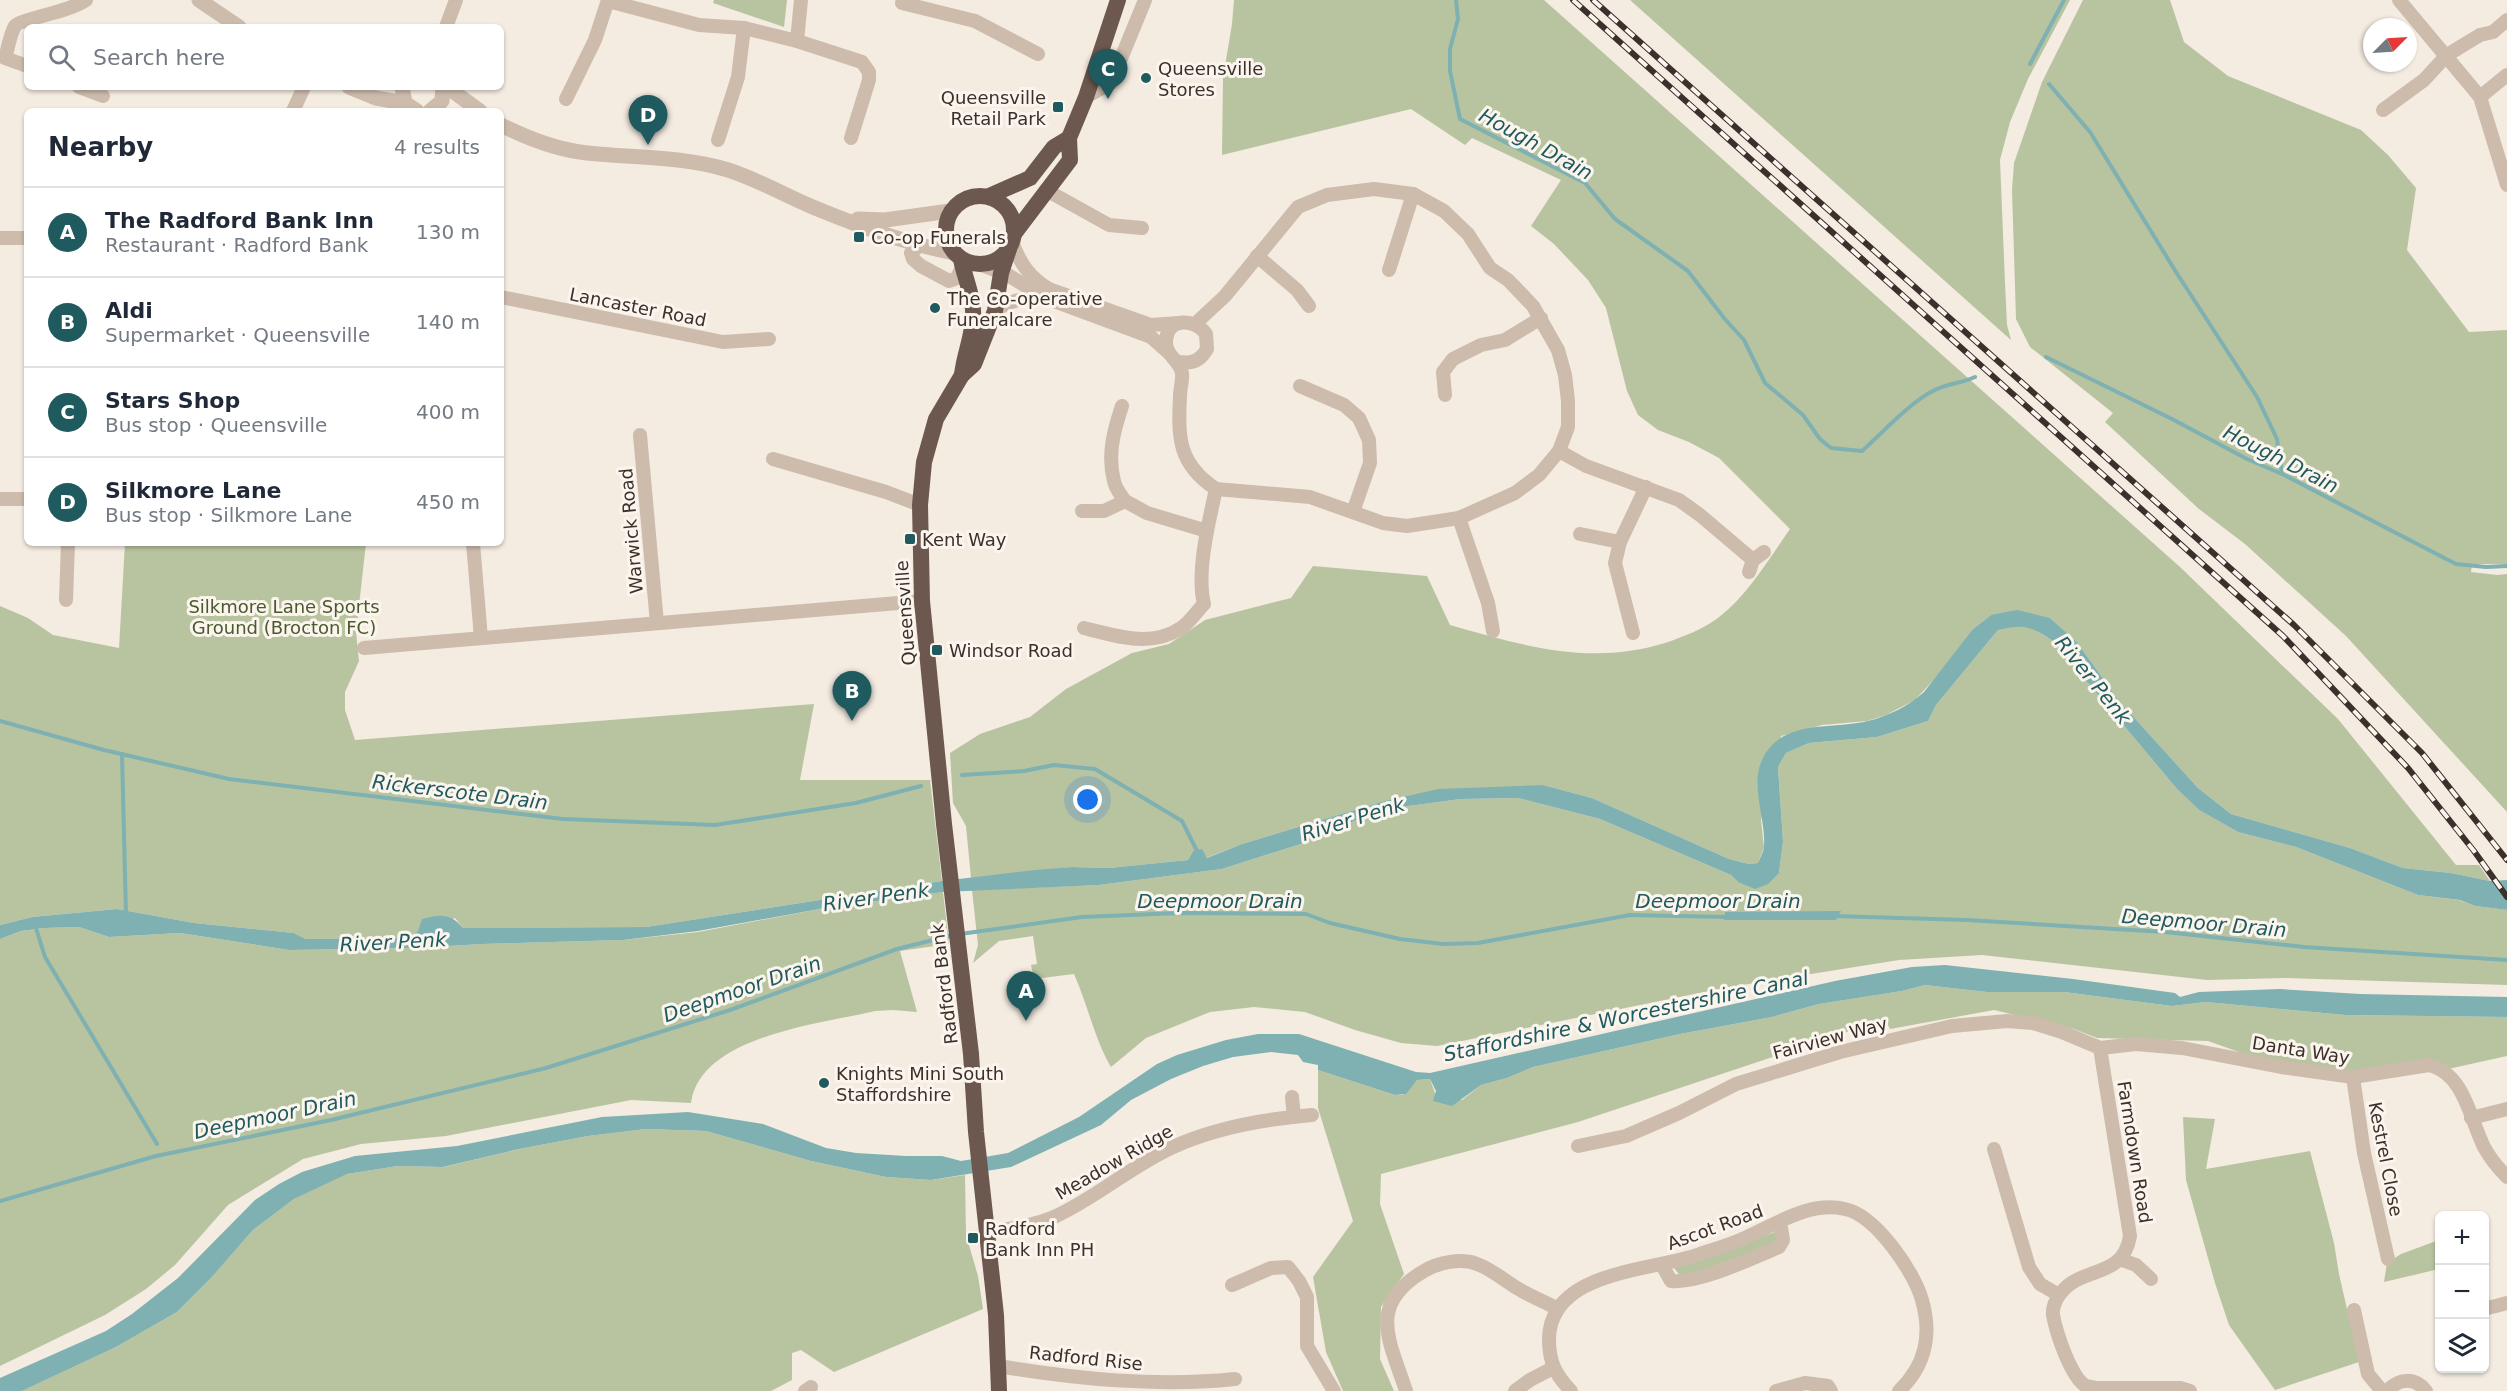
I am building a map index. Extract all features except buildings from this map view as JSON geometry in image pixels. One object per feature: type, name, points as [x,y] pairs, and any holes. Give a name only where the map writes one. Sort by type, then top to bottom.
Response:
[{"type":"highway","points":[[964,261],[998,260],[1046,190],[1070,160],[1069,138],[1086,97],[1118,0]]},
{"type":"highway","points":[[962,375],[963,356],[973,324],[973,309],[964,261],[945,233],[950,211],[955,205],[969,197],[989,196],[1008,190],[1030,178],[1054,147],[1069,138]]},
{"type":"highway","points":[[989,196],[1001,202],[1008,209],[1012,218],[1012,241]]},
{"type":"highway","name":"Queensville","points":[[941,787],[922,601],[920,505],[924,462],[936,419],[962,375],[974,364],[995,311],[1001,273],[1012,241]]},
{"type":"highway","name":"Radford Bank","points":[[941,787],[972,1054],[976,1132],[996,1315],[999,1391]]},
{"type":"street","points":[[24,65],[5,58],[15,26],[21,22],[78,6],[86,0]]},
{"type":"street","points":[[199,0],[235,24]]},
{"type":"street","points":[[447,24],[456,0]]},
{"type":"street","points":[[566,99],[595,40],[608,0],[699,25],[744,28],[797,40],[862,62],[869,72],[865,98],[851,138]]},
{"type":"street","points":[[797,40],[801,0]]},
{"type":"street","points":[[1086,97],[1110,83],[1145,0]]},
{"type":"street","points":[[2399,0],[2480,97],[2507,185]]},
{"type":"street","points":[[911,3],[943,7],[1038,54]]},
{"type":"street","points":[[2384,110],[2424,80],[2446,55],[2480,35],[2493,32],[2507,20]]},
{"type":"street","points":[[718,140],[738,77],[744,28]]},
{"type":"street","points":[[2480,97],[2507,75]]},
{"type":"street","points":[[87,90],[103,96]]},
{"type":"street","points":[[294,108],[303,90]]},
{"type":"street","points":[[356,90],[376,98],[411,107]]},
{"type":"street","points":[[403,90],[411,107]]},
{"type":"street","points":[[434,108],[442,101],[444,90]]},
{"type":"street","points":[[449,90],[476,108]]},
{"type":"street","points":[[504,126],[525,137],[585,153],[632,156],[718,168],[772,186],[843,219],[1001,273],[1043,297],[1151,337],[1176,363],[1196,361],[1207,349],[1201,328],[1208,313],[1298,207],[1327,195],[1374,189],[1413,194],[1444,211],[1468,234],[1490,268],[1508,280],[1533,306],[1541,318],[1557,350],[1565,375],[1568,427],[1559,451],[1539,475],[1515,493],[1459,518],[1407,526],[1383,523],[1310,497],[1216,489],[1192,469],[1183,450],[1178,431],[1176,363],[1166,346],[1170,330],[1179,323]]},
{"type":"street","points":[[1046,190],[1109,225],[1142,228]]},
{"type":"street","points":[[1389,270],[1413,194]]},
{"type":"street","points":[[843,219],[885,220],[950,211]]},
{"type":"street","points":[[0,238],[24,238]]},
{"type":"street","points":[[1012,241],[1022,266],[1036,281],[1049,289],[1151,325],[1186,321],[1201,328]]},
{"type":"street","points":[[919,246],[911,253],[913,259],[938,277],[949,281],[957,278],[964,261]]},
{"type":"street","points":[[1257,256],[1297,290],[1309,306]]},
{"type":"street","points":[[995,311],[1007,303],[1023,298],[1043,297]]},
{"type":"street","name":"Lancaster Road","points":[[504,298],[723,342],[769,339]]},
{"type":"street","points":[[1445,395],[1443,372],[1453,359],[1481,345],[1505,340],[1541,318]]},
{"type":"street","points":[[1300,386],[1344,405],[1359,418],[1369,440],[1370,463],[1353,512]]},
{"type":"street","points":[[1122,406],[1113,435],[1112,454],[1114,482],[1125,501],[1146,513],[1207,531]]},
{"type":"street","name":"Warwick Road","points":[[640,435],[657,623]]},
{"type":"street","points":[[1559,451],[1586,466],[1679,500],[1755,561]]},
{"type":"street","points":[[772,459],[886,492],[920,505]]},
{"type":"street","points":[[1634,635],[1615,563],[1620,542],[1646,487]]},
{"type":"street","points":[[1084,628],[1132,640],[1162,637],[1182,627],[1204,603],[1201,592],[1207,531],[1216,489]]},
{"type":"street","points":[[0,499],[24,499]]},
{"type":"street","points":[[1082,511],[1104,511],[1125,501]]},
{"type":"street","points":[[1459,518],[1488,603],[1493,631]]},
{"type":"street","points":[[1580,534],[1620,542]]},
{"type":"street","points":[[66,600],[68,546]]},
{"type":"street","points":[[473,546],[481,638]]},
{"type":"street","points":[[364,648],[922,601]]},
{"type":"street","name":"Fairview Way","points":[[1578,1146],[1626,1136],[1679,1113],[1736,1084],[1840,1052],[1952,1026],[1990,1021],[2033,1023],[2100,1048]]},
{"type":"street","name":"Danta Way","points":[[2100,1048],[2136,1044],[2182,1047],[2281,1068],[2353,1077],[2429,1065],[2440,1068],[2450,1075],[2458,1087],[2485,1150],[2507,1177]]},
{"type":"street","name":"Farmdown Road","points":[[2100,1048],[2130,1236],[2128,1249],[2122,1260]]},
{"type":"street","name":"Kestrel Close","points":[[2353,1077],[2364,1153],[2387,1253],[2400,1243]]},
{"type":"street","points":[[1292,1097],[1294,1117]]},
{"type":"street","points":[[2471,1118],[2507,1109]]},
{"type":"street","name":"Meadow Ridge","points":[[987,1232],[1052,1218],[1171,1147],[1204,1134],[1253,1122],[1312,1115]]},
{"type":"street","points":[[1994,1149],[2029,1267],[2040,1284],[2059,1295]]},
{"type":"street","name":"Ascot Road","points":[[1558,1309],[1570,1296],[1612,1274],[1662,1265],[1743,1239],[1805,1210],[1826,1205],[1848,1209],[1871,1224],[1889,1242],[1907,1268],[1920,1293],[1928,1320],[1927,1343],[1909,1388]]},
{"type":"street","name":"Ascot Road","points":[[1662,1265],[1671,1281],[1682,1282],[1725,1269],[1779,1247],[1783,1240],[1780,1222]]},
{"type":"street","points":[[2151,1279],[2136,1266],[2122,1260],[2067,1285],[2059,1295],[2053,1314],[2069,1363],[2085,1388],[2180,1388],[2190,1391]]},
{"type":"street","points":[[1406,1391],[1392,1354],[1387,1326],[1389,1305],[1401,1288],[1428,1268],[1441,1263],[1460,1261],[1477,1264],[1558,1309],[1549,1332],[1549,1356],[1553,1368],[1571,1391]]},
{"type":"street","points":[[1232,1285],[1271,1268],[1288,1267],[1299,1281],[1307,1297],[1307,1346],[1334,1391]]},
{"type":"street","points":[[2489,1308],[2507,1303]]},
{"type":"street","points":[[2354,1310],[2368,1374],[2382,1391]]},
{"type":"street","name":"Radford Rise","points":[[999,1366],[1060,1376],[1171,1387],[1235,1379]]},
{"type":"street","points":[[1515,1391],[1553,1368]]},
{"type":"street","points":[[2387,1391],[2393,1385],[2408,1380],[2416,1382],[2426,1391]]},
{"type":"street","points":[[1776,1391],[1805,1383],[1828,1386],[1831,1391]]},
{"type":"green space","points":[[714,0],[787,0],[784,27],[713,3]]},
{"type":"green space","points":[[1234,0],[1544,0],[2180,567],[2338,719],[2456,865],[2479,865],[2490,881],[2451,873],[2403,868],[2350,848],[2231,814],[2198,788],[2120,702],[2076,641],[2050,618],[1991,615],[1973,629],[1948,664],[1915,700],[1886,715],[1867,721],[1822,725],[1781,736],[1761,820],[1764,847],[1758,863],[1749,864],[1729,859],[1592,798],[1543,785],[1381,802],[1242,844],[1206,858],[1193,851],[1188,860],[1109,868],[1072,867],[971,878],[966,826],[953,803],[950,753],[980,734],[1030,717],[1066,689],[1132,653],[1169,644],[1205,620],[1291,598],[1313,566],[1427,576],[1450,625],[1530,646],[1583,653],[1610,653],[1637,650],[1665,643],[1706,626],[1718,618],[1748,588],[1790,529],[1719,458],[1689,442],[1658,430],[1638,415],[1627,391],[1606,308],[1588,280],[1554,244],[1531,226],[1561,180],[1472,138],[1465,145],[1411,109],[1222,155],[1223,78]]},
{"type":"green space","points":[[1630,0],[2070,0],[2028,79],[2010,122],[2000,160],[2007,325],[2011,340]]},
{"type":"green space","points":[[2083,0],[2170,0],[2184,42],[2228,76],[2361,130],[2388,155],[2416,188],[2407,250],[2469,332],[2507,330],[2507,564],[2472,564],[2471,572],[2507,574],[2507,812],[2346,636],[2245,544],[2199,509],[2105,422],[2113,413],[2030,347],[2016,319],[2012,190],[2014,163],[2042,82]]},
{"type":"green space","name":"Silkmore Lane Sports Ground (Brocton FC)","points":[[125,546],[366,546],[356,632],[359,661],[345,692],[345,710],[355,740],[814,704],[800,780],[930,780],[942,881],[646,927],[463,928],[455,918],[418,931],[408,938],[304,939],[294,933],[194,923],[117,909],[32,917],[0,925],[0,606],[28,618],[53,635],[119,648]]},
{"type":"green space","points":[[2014,625],[2029,626],[2053,641],[2177,789],[2199,810],[2238,832],[2296,847],[2418,895],[2459,900],[2475,906],[2507,910],[2507,985],[2284,978],[2207,980],[1982,955],[1899,960],[1724,988],[1437,1046],[1401,1043],[1305,1012],[1254,1007],[1210,1012],[1146,1038],[1111,1067],[1100,1045],[1074,974],[1034,979],[1031,965],[1037,964],[1033,936],[999,941],[973,963],[978,945],[972,890],[1099,885],[1222,869],[1307,842],[1333,829],[1386,809],[1461,799],[1518,798],[1600,819],[1731,875],[1738,882],[1779,873],[1783,841],[1778,767],[1786,753],[1809,743],[1877,737],[1928,721],[1936,705],[1998,630]]},
{"type":"green space","points":[[943,892],[949,944],[900,951],[917,1012],[875,1011],[795,1028],[766,1037],[739,1048],[716,1062],[699,1080],[691,1103],[631,1100],[446,1136],[361,1144],[303,1159],[228,1205],[175,1265],[146,1289],[105,1315],[0,1366],[0,939],[21,931],[79,927],[109,937],[180,933],[289,950],[623,940],[698,932],[825,908]]},
{"type":"green space","points":[[1925,985],[1987,992],[2064,992],[2172,1006],[2206,1002],[2345,1015],[2507,1017],[2507,1056],[2448,1069],[2353,1077],[2281,1067],[2208,1041],[2097,1038],[2074,1029],[1994,1010],[1890,1029],[1886,1021],[1862,1027],[1578,1122],[1381,1174],[1380,1204],[1404,1274],[1381,1307],[1380,1359],[1394,1391],[1343,1391],[1326,1352],[1313,1277],[1353,1221],[1318,1108],[1318,1070],[1395,1095],[1403,1095],[1417,1080],[1430,1079],[1436,1096],[1462,1100],[1481,1085],[1507,1078],[1533,1067],[1680,1034],[1772,1017],[1819,1004],[1902,991]]},
{"type":"green space","points":[[2183,1117],[2215,1119],[2206,1169],[2310,1151],[2334,1243],[2359,1362],[2275,1390],[2229,1325],[2186,1180]]},
{"type":"green space","points":[[646,1129],[706,1131],[811,1161],[886,1177],[931,1180],[965,1175],[966,1235],[978,1276],[983,1309],[834,1372],[801,1350],[792,1353],[792,1380],[771,1391],[22,1391],[116,1347],[177,1312],[212,1277],[253,1230],[294,1199],[335,1179],[347,1174],[398,1166],[444,1167],[519,1149],[588,1136]]},
{"type":"green space","points":[[1775,1232],[1777,1243],[1682,1278],[1674,1268]]},
{"type":"green space","points":[[2435,1241],[2435,1270],[2384,1282],[2387,1263],[2401,1254]]},
{"type":"water","name":"River Penk","points":[[2017,610],[2050,618],[2076,641],[2120,702],[2198,788],[2231,814],[2350,848],[2403,868],[2451,873],[2490,881],[2507,880],[2507,910],[2475,906],[2460,900],[2418,895],[2296,847],[2238,832],[2199,810],[2177,789],[2053,641],[2033,630],[2015,627],[1998,630],[1936,705],[1928,721],[1877,737],[1809,743],[1786,753],[1778,767],[1783,841],[1779,873],[1768,884],[1755,889],[1738,882],[1731,875],[1600,819],[1518,798],[1461,799],[1386,809],[1333,829],[1307,842],[1222,869],[1099,885],[943,892],[825,908],[698,931],[623,940],[289,950],[180,933],[109,937],[79,927],[21,931],[0,939],[0,925],[32,917],[117,909],[194,923],[294,933],[305,939],[408,938],[418,931],[422,919],[434,916],[450,917],[463,928],[646,927],[942,881],[1035,870],[1072,867],[1109,868],[1188,860],[1193,851],[1202,849],[1207,858],[1242,844],[1381,802],[1438,789],[1543,785],[1592,798],[1729,859],[1749,864],[1758,863],[1764,848],[1758,792],[1759,770],[1762,760],[1771,747],[1782,737],[1794,732],[1868,721],[1905,706],[1924,692],[1973,629],[1991,615]]},
{"type":"water","points":[[1841,911],[1836,920],[1724,920],[1725,912]]},
{"type":"water","points":[[1945,965],[2073,979],[2175,993],[2180,997],[2199,992],[2280,989],[2360,994],[2507,997],[2507,1017],[2345,1015],[2206,1002],[2172,1006],[2064,992],[1987,992],[1925,985],[1902,991],[1819,1004],[1772,1017],[1680,1034],[1533,1067],[1507,1078],[1481,1085],[1452,1106],[1433,1101],[1436,1091],[1430,1079],[1417,1080],[1406,1094],[1395,1095],[1318,1070],[1318,1065],[1303,1062],[1298,1055],[1271,1052],[1233,1057],[1171,1079],[1131,1100],[1101,1125],[1011,1167],[931,1180],[886,1177],[811,1161],[706,1131],[646,1129],[588,1136],[443,1167],[398,1166],[347,1174],[294,1199],[253,1230],[212,1277],[177,1312],[116,1347],[22,1391],[0,1391],[0,1378],[106,1331],[132,1314],[178,1278],[255,1200],[279,1184],[302,1172],[355,1156],[457,1146],[602,1117],[688,1112],[763,1124],[826,1148],[856,1153],[942,1156],[961,1161],[1008,1153],[1079,1117],[1157,1064],[1177,1055],[1226,1040],[1258,1034],[1299,1034],[1416,1072],[1430,1073],[1835,981],[1912,967]]},
{"type":"waterway","name":"Hough Drain","points":[[1456,0],[1458,19],[1450,49],[1450,71],[1460,119],[1585,183],[1615,219],[1688,271],[1744,340],[1765,383],[1803,415],[1820,439],[1831,448],[1862,451],[1923,397],[1936,389],[1975,377]]},
{"type":"waterway","points":[[2030,64],[2064,0]]},
{"type":"waterway","points":[[2049,84],[2090,132],[2176,272],[2257,397],[2277,439],[2282,474]]},
{"type":"waterway","name":"Hough Drain","points":[[2046,357],[2247,459],[2282,474],[2456,564],[2486,567],[2507,566]]},
{"type":"waterway","name":"Rickerscote Drain","points":[[0,721],[104,750],[229,779],[563,819],[715,825],[856,803],[921,786]]},
{"type":"waterway","points":[[122,754],[126,915]]},
{"type":"waterway","name":"Rickerscote Drain","points":[[962,775],[1024,771],[1054,765],[1095,769],[1182,821],[1199,855]]},
{"type":"waterway","name":"Deepmoor Drain","points":[[960,934],[1082,917],[1179,913],[1306,914],[1330,923],[1400,939],[1443,944],[1478,943],[1630,915],[1728,917]]},
{"type":"waterway","name":"Deepmoor Drain","points":[[1834,916],[1967,920],[2165,932],[2304,947],[2507,960]]},
{"type":"waterway","points":[[35,925],[45,957],[157,1144]]},
{"type":"waterway","name":"Deepmoor Drain","points":[[0,1201],[156,1156],[331,1120],[546,1068],[730,1010],[897,949],[953,935]]},
{"type":"railway","points":[[1573,0],[2283,636],[2408,768],[2474,851],[2507,897]]},
{"type":"railway","points":[[1593,0],[2294,625],[2422,753],[2507,860]]},
{"type":"place","name":"Queensville Stores","points":[[1146,78]]},
{"type":"place","name":"Stars Shop","points":[[1108,99]]},
{"type":"place","name":"Queensville Retail Park","points":[[1058,107]]},
{"type":"place","name":"Silkmore Lane","points":[[648,145]]},
{"type":"place","name":"Co-op Funerals","points":[[859,237]]},
{"type":"place","name":"The Co-operative Funeralcare","points":[[935,308]]},
{"type":"place","name":"Kent Way","points":[[910,539]]},
{"type":"place","name":"Windsor Road","points":[[937,650]]},
{"type":"place","name":"Aldi","points":[[852,721]]},
{"type":"place","name":"The Radford Bank Inn","points":[[1026,1021]]},
{"type":"place","name":"Knights Mini South Staffordshire","points":[[824,1083]]},
{"type":"place","name":"Radford Bank Inn PH","points":[[973,1238]]},
{"type":"water label","name":"Staffordshire & Worcestershire Canal","points":[[1626,1016]]}]
